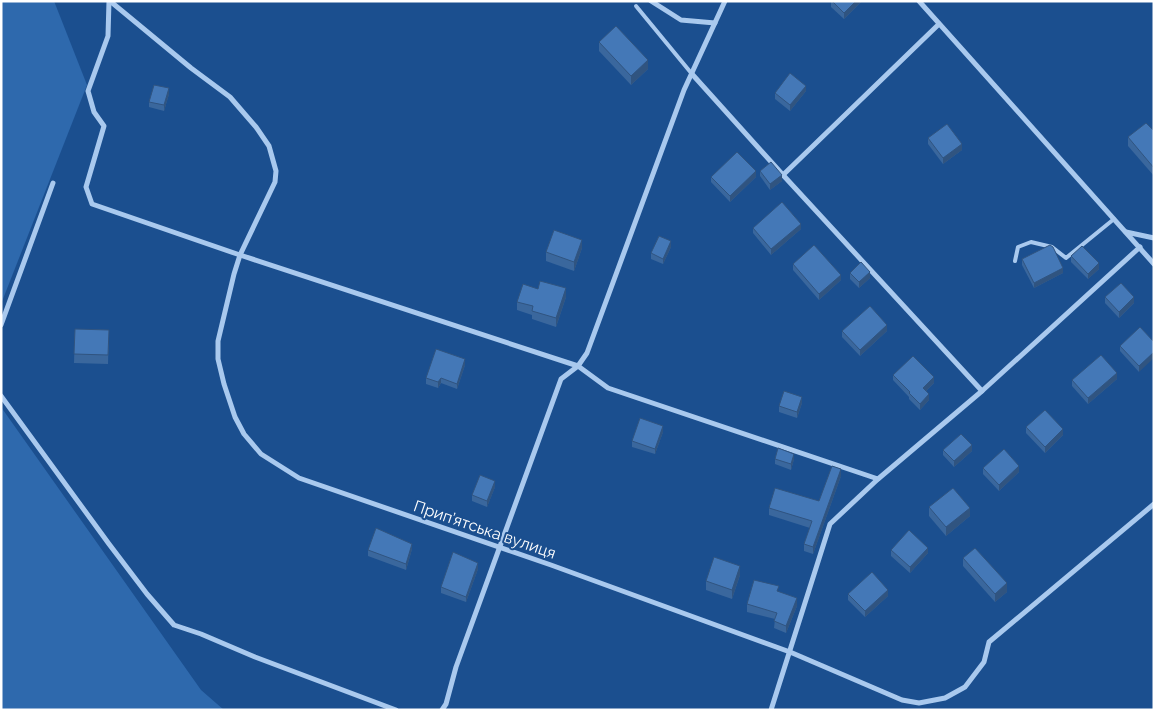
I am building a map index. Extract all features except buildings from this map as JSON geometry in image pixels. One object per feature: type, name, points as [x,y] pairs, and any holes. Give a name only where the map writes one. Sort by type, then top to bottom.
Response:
[{"type":"street","points":[[110,1],[108,36],[88,91],[94,112],[104,126],[86,187],[92,204],[578,366],[608,388],[878,479]]},
{"type":"street","name":"Прип’ятська вулиця","points":[[110,1],[191,68],[230,97],[256,127],[269,146],[276,171],[275,182],[240,254],[218,341],[218,359],[235,417],[244,434],[261,454],[299,478],[500,546],[790,652],[902,700],[919,703],[945,698],[964,686],[984,662],[990,642],[1154,504]]},
{"type":"street","points":[[650,1],[681,20],[715,23]]},
{"type":"street","points":[[442,710],[446,704],[456,667],[561,379],[578,366],[587,353],[684,90],[724,1]]},
{"type":"street","points":[[919,1],[1154,264]]},
{"type":"street","points":[[783,175],[939,24]]},
{"type":"street","points":[[692,74],[982,391]]},
{"type":"street","points":[[1,325],[54,183]]},
{"type":"street","points":[[1126,232],[1154,238]]},
{"type":"street","points":[[771,710],[830,524],[878,479],[982,391],[1140,247]]},
{"type":"street","points":[[1,396],[146,594],[174,625],[396,710]]},
{"type":"lane","points":[[636,6],[692,74]]},
{"type":"lane","points":[[1015,261],[1018,247],[1031,242],[1052,247],[1066,258],[1114,219]]},
{"type":"shaded area","points":[[1,1],[54,1],[87,85],[1,304]]},
{"type":"shaded area","points":[[1,407],[201,690],[224,710],[1,710]]}]
